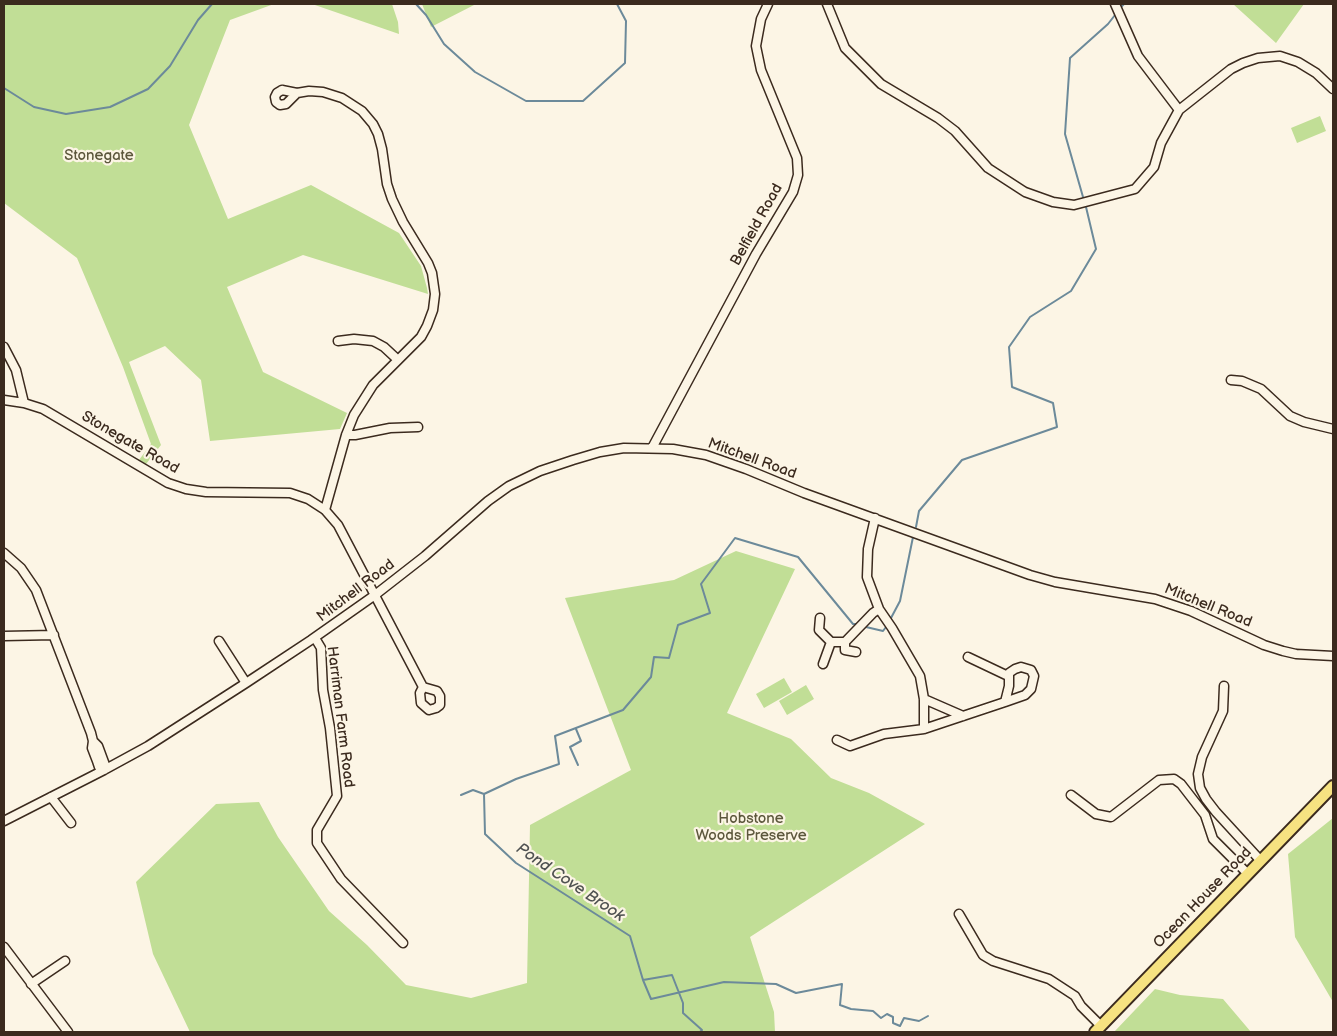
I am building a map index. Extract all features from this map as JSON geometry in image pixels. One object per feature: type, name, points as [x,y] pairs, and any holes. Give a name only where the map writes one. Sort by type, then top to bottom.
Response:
[{"type":"main road","name":"Ocean House Road","points":[[1098,1029],[1333,786]]},
{"type":"street","name":"Belfield Road","points":[[652,448],[752,263],[793,192],[798,174],[798,158],[761,70],[756,46],[761,19],[768,4]]},
{"type":"street","points":[[827,4],[845,48],[881,84],[938,118],[955,131],[988,168],[1025,192],[1053,202],[1074,205],[1135,190],[1154,167],[1162,143],[1179,110],[1231,69],[1258,58],[1280,56],[1298,62],[1316,73],[1333,89]]},
{"type":"street","points":[[1115,4],[1138,56],[1179,110]]},
{"type":"street","points":[[297,93],[309,91],[323,92],[342,98],[362,111],[373,124],[382,149],[392,199],[403,222],[428,263],[435,294],[433,310],[421,336],[381,376],[354,415],[346,435],[325,510]]},
{"type":"street","points":[[338,342],[354,338],[373,342],[384,347],[398,360]]},
{"type":"street","points":[[4,347],[16,370],[24,403]]},
{"type":"street","points":[[1231,380],[1242,381],[1261,389],[1290,416],[1304,422],[1333,429]]},
{"type":"street","name":"Stonegate Road","points":[[4,400],[24,403],[43,409],[168,482],[186,489],[206,492],[290,493],[308,499],[325,510],[331,515],[340,529],[423,687]]},
{"type":"street","points":[[346,435],[390,428],[418,427]]},
{"type":"street","name":"Mitchell Road","points":[[4,821],[104,770],[162,737],[315,638],[425,556],[509,486],[540,471],[600,452],[624,448],[680,450],[724,461],[804,493],[1047,580],[1167,602],[1264,645],[1296,654],[1333,656]]},
{"type":"street","points":[[875,518],[868,549],[867,577],[879,609],[920,676],[924,699],[924,729]]},
{"type":"street","points":[[4,554],[28,576],[40,600],[93,741],[98,746],[105,765],[104,770]]},
{"type":"street","points":[[856,652],[844,650],[845,642],[879,609]]},
{"type":"street","points":[[820,618],[819,630],[831,642],[845,642]]},
{"type":"street","points":[[4,636],[54,634]]},
{"type":"street","name":"Harriman Farm Road","points":[[315,638],[320,648],[323,690],[330,728],[337,796],[317,830],[317,843],[341,879],[403,943]]},
{"type":"street","points":[[219,641],[246,683]]},
{"type":"street","points":[[823,664],[831,642]]},
{"type":"street","points":[[968,657],[1008,676]]},
{"type":"street","points":[[837,740],[850,746],[884,734],[924,729],[1028,693],[1034,681],[1031,670],[1024,667],[1015,669],[1008,676]]},
{"type":"street","points":[[1005,702],[1009,686],[1008,676]]},
{"type":"street","points":[[1224,686],[1223,711],[1202,757],[1198,774],[1200,788],[1216,812],[1260,860]]},
{"type":"street","points":[[924,699],[963,716]]},
{"type":"street","points":[[1071,796],[1096,814],[1110,816],[1159,780],[1174,779],[1181,784],[1205,815],[1213,839],[1248,873]]},
{"type":"street","points":[[51,797],[71,823]]},
{"type":"street","points":[[959,914],[983,955],[1049,979],[1075,996],[1098,1029]]},
{"type":"street","points":[[4,947],[68,1032]]},
{"type":"street","points":[[31,984],[65,961]]},
{"type":"green space","name":"Stonegate","points":[[4,4],[274,4],[230,20],[189,125],[228,219],[311,185],[399,233],[421,266],[428,294],[303,255],[227,287],[263,372],[347,413],[340,429],[210,441],[201,380],[165,346],[129,362],[161,445],[146,464],[139,460],[151,444],[123,367],[77,258],[4,203]]},
{"type":"green space","points":[[312,4],[392,4],[398,22],[399,34]]},
{"type":"green space","points":[[422,4],[476,4],[431,27]]},
{"type":"green space","points":[[1233,4],[1304,4],[1276,43]]},
{"type":"green space","points":[[1320,116],[1326,131],[1297,143],[1291,128]]},
{"type":"green space","name":"Hobstone Woods Preserve","points":[[736,551],[795,569],[727,713],[791,739],[831,778],[869,793],[925,824],[750,937],[774,1012],[775,1032],[190,1032],[153,954],[136,882],[216,804],[259,802],[278,837],[329,911],[367,945],[406,985],[471,998],[527,983],[530,825],[631,770],[565,598],[674,580]]},
{"type":"green space","points":[[784,678],[792,692],[764,708],[756,694]]},
{"type":"green space","points":[[806,685],[814,699],[787,715],[779,701]]},
{"type":"green space","points":[[1333,818],[1333,1002],[1295,937],[1288,854]]},
{"type":"green space","points":[[1155,989],[1180,995],[1223,999],[1251,1032],[1114,1032]]},
{"type":"waterway","points":[[4,88],[34,107],[66,114],[110,107],[148,89],[170,66],[198,20],[212,4]]},
{"type":"waterway","points":[[416,4],[426,15],[444,44],[475,72],[526,101],[583,101],[625,63],[626,21],[617,4]]},
{"type":"waterway","name":"Pond Cove Brook","points":[[1121,7],[1124,4]]},
{"type":"waterway","name":"Pond Cove Brook","points":[[1083,197],[1065,134],[1070,58],[1108,24],[1115,15]]},
{"type":"waterway","name":"Pond Cove Brook","points":[[916,527],[919,511],[962,460],[1057,427],[1053,403],[1012,387],[1009,347],[1030,317],[1071,291],[1096,249],[1086,207]]},
{"type":"waterway","name":"Pond Cove Brook","points":[[891,618],[900,601],[913,537]]},
{"type":"waterway","name":"Pond Cove Brook","points":[[856,624],[853,624],[798,557],[735,538],[701,584],[710,613],[678,625],[669,658],[654,657],[651,677],[623,710],[555,736],[559,764],[516,779],[484,794],[485,834],[516,863],[630,936],[643,980],[651,999],[724,982],[776,984],[796,993],[842,984],[840,1005],[851,1009],[873,1011],[881,1018],[887,1014],[893,1017],[893,1023],[900,1026],[904,1018],[919,1021],[928,1016]]},
{"type":"waterway","name":"Pond Cove Brook","points":[[866,627],[883,631],[886,627]]},
{"type":"waterway","points":[[576,729],[581,741],[570,747],[578,765]]},
{"type":"waterway","points":[[461,795],[473,790],[484,794]]},
{"type":"waterway","name":"Pond Cove Brook","points":[[643,980],[672,975],[683,1003],[683,1013],[702,1030],[700,1032]]}]
